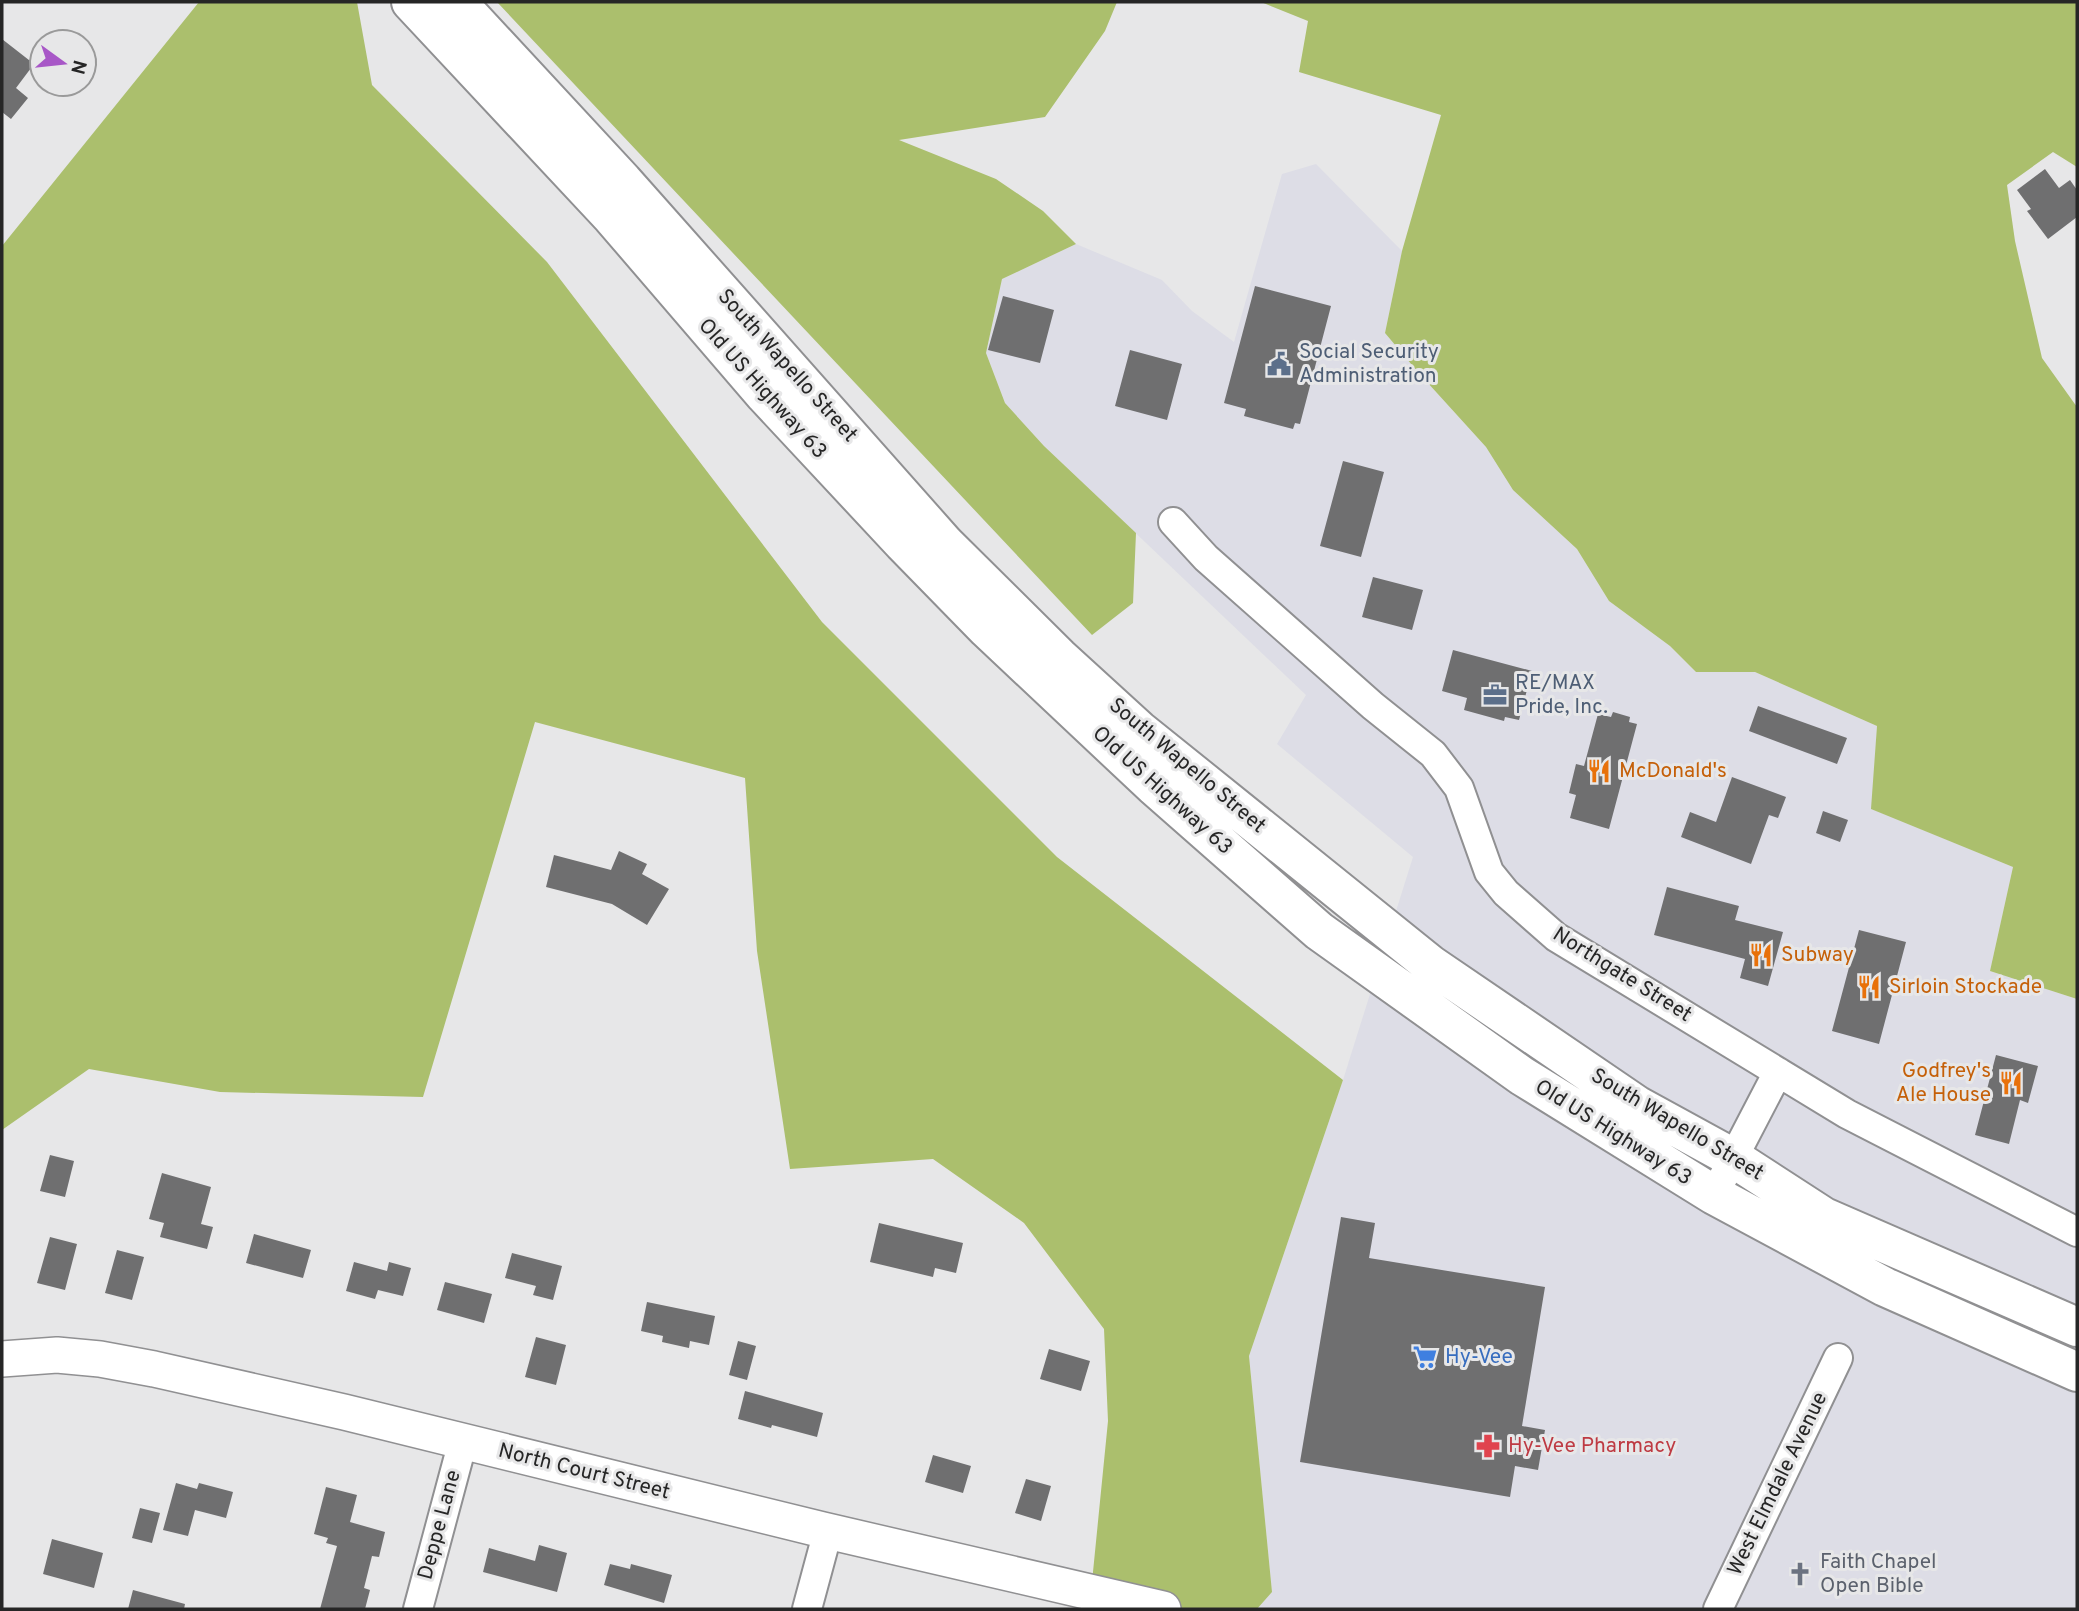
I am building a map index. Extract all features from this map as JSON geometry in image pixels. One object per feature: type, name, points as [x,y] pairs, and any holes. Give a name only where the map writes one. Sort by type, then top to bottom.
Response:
[{"type":"highway","name":"Old US Highway 63","points":[[411,2],[612,217],[765,395],[987,629],[1154,786],[1319,931],[1522,1076],[1714,1195],[1885,1287],[2077,1372]]},
{"type":"highway","name":"South Wapello Street","points":[[457,2],[623,181],[945,544],[1059,657],[1160,746],[1431,965],[1638,1106],[1734,1158],[1825,1217],[2077,1327]]},
{"type":"main road","name":"North Court Street","points":[[2,1359],[57,1355],[100,1359],[154,1369],[1163,1609]]},
{"type":"street","name":"Northgate Street","points":[[1173,522],[1206,558],[1373,706],[1433,754],[1459,788],[1489,872],[1506,893],[1556,937],[1847,1114],[2077,1232]]},
{"type":"street","points":[[1714,1195],[1778,1072]]},
{"type":"street","name":"West Elmdale Avenue","points":[[1718,1609],[1838,1358]]},
{"type":"street","name":"Deppe Lane","points":[[418,1609],[463,1441]]},
{"type":"street","points":[[807,1609],[828,1531]]},
{"type":"shaded area","points":[[1316,164],[1402,251],[1385,333],[1486,447],[1513,490],[1577,549],[1609,601],[1670,646],[1696,672],[1755,672],[1877,726],[1872,809],[2013,867],[1990,971],[2077,999],[2077,1609],[1257,1609],[1272,1592],[1249,1356],[1343,1080],[1413,857],[1277,744],[1306,695],[1044,446],[1005,403],[986,353],[1002,279],[1076,244],[1162,280],[1192,311],[1234,342],[1282,174]]},
{"type":"green space","points":[[199,2],[357,2],[372,85],[547,262],[822,622],[1057,857],[1343,1080],[1249,1356],[1272,1592],[1257,1609],[1163,1609],[1091,1592],[1108,1421],[1104,1329],[1024,1223],[933,1159],[790,1169],[757,951],[745,778],[535,722],[423,1097],[220,1092],[89,1069],[2,1130],[2,246]]},
{"type":"green space","points":[[497,2],[1117,2],[1105,31],[1045,117],[899,140],[996,179],[1043,211],[1076,244],[1002,279],[986,353],[1005,403],[1044,446],[1136,533],[1133,603],[1092,635]]},
{"type":"green space","points":[[1261,2],[2077,2],[2077,167],[2053,152],[2007,185],[2015,241],[2042,358],[2077,407],[2077,999],[1990,971],[2013,867],[1871,809],[1877,726],[1755,672],[1696,672],[1670,646],[1609,601],[1577,549],[1513,490],[1486,447],[1385,333],[1402,251],[1441,115],[1299,72],[1308,21]]},
{"type":"building","points":[[2,39],[28,59],[28,72],[16,88],[28,98],[11,119],[2,112]]},
{"type":"building","points":[[2045,169],[2059,188],[2070,180],[2077,190],[2077,217],[2048,239],[2027,211],[2031,209],[2017,190]]},
{"type":"building","points":[[1255,286],[1331,306],[1300,424],[1295,423],[1293,429],[1244,416],[1246,409],[1224,403]]},
{"type":"building","points":[[1003,296],[1054,310],[1040,363],[988,350]]},
{"type":"building","points":[[1130,350],[1182,364],[1167,420],[1115,406]]},
{"type":"building","points":[[1343,461],[1384,472],[1361,557],[1320,546]]},
{"type":"building","points":[[1373,577],[1423,590],[1412,630],[1362,617]]},
{"type":"building","points":[[1453,650],[1532,671],[1519,720],[1505,717],[1504,721],[1464,710],[1467,698],[1442,691]]},
{"type":"building","points":[[1758,706],[1847,738],[1837,764],[1749,731]]},
{"type":"building","points":[[1613,712],[1630,717],[1629,722],[1637,724],[1609,829],[1570,818],[1576,795],[1569,793],[1576,764],[1584,766],[1598,714],[1611,717]]},
{"type":"building","points":[[1732,777],[1786,797],[1778,818],[1769,815],[1751,864],[1681,837],[1690,812],[1716,822]]},
{"type":"building","points":[[1823,811],[1848,820],[1840,842],[1816,833]]},
{"type":"building","points":[[619,851],[647,864],[642,874],[669,889],[647,925],[612,904],[546,887],[554,855],[611,870]]},
{"type":"building","points":[[1667,887],[1739,906],[1735,920],[1783,932],[1768,986],[1740,978],[1745,959],[1654,935]]},
{"type":"building","name":"Sirloin Stockade","points":[[1859,930],[1906,942],[1879,1044],[1832,1031]]},
{"type":"building","name":"Godfrey's Ale House","points":[[1996,1055],[2038,1066],[2028,1103],[2020,1100],[2009,1144],[1975,1135]]},
{"type":"building","points":[[50,1155],[74,1161],[65,1197],[40,1191]]},
{"type":"building","points":[[162,1173],[211,1187],[201,1224],[213,1227],[207,1249],[160,1237],[164,1223],[149,1219]]},
{"type":"building","name":"Hy-Vee","points":[[1341,1217],[1375,1223],[1369,1258],[1545,1287],[1522,1426],[1545,1430],[1538,1470],[1515,1466],[1510,1497],[1300,1462]]},
{"type":"building","points":[[879,1223],[963,1243],[956,1273],[935,1268],[933,1277],[870,1262]]},
{"type":"building","points":[[254,1234],[311,1250],[303,1278],[246,1263]]},
{"type":"building","points":[[50,1237],[77,1244],[65,1290],[37,1283]]},
{"type":"building","points":[[117,1250],[144,1257],[132,1300],[105,1293]]},
{"type":"building","points":[[512,1253],[562,1266],[553,1300],[533,1295],[536,1286],[505,1278]]},
{"type":"building","points":[[354,1262],[387,1271],[389,1262],[411,1268],[403,1296],[378,1290],[375,1299],[346,1291]]},
{"type":"building","points":[[445,1282],[492,1294],[484,1323],[437,1310]]},
{"type":"building","points":[[647,1302],[715,1316],[709,1345],[690,1341],[689,1348],[662,1342],[663,1336],[641,1331]]},
{"type":"building","points":[[536,1337],[566,1345],[556,1385],[525,1377]]},
{"type":"building","points":[[738,1341],[756,1346],[747,1380],[729,1375]]},
{"type":"building","points":[[1049,1349],[1090,1361],[1081,1391],[1040,1379]]},
{"type":"building","points":[[745,1391],[823,1413],[817,1437],[738,1419]]},
{"type":"building","points":[[933,1455],[971,1466],[963,1493],[925,1482]]},
{"type":"building","points":[[1026,1479],[1051,1486],[1041,1521],[1015,1513]]},
{"type":"building","points":[[176,1483],[197,1489],[199,1483],[233,1492],[226,1518],[195,1510],[188,1536],[163,1530]]},
{"type":"building","points":[[326,1487],[357,1495],[350,1522],[385,1532],[379,1557],[372,1556],[364,1588],[370,1590],[365,1609],[320,1609],[337,1546],[326,1543],[328,1538],[314,1534]]},
{"type":"building","points":[[140,1508],[160,1513],[152,1543],[132,1538]]},
{"type":"building","points":[[52,1539],[103,1553],[94,1588],[43,1574]]},
{"type":"building","points":[[539,1545],[567,1553],[557,1592],[483,1572],[489,1548],[535,1561]]},
{"type":"building","points":[[610,1564],[630,1569],[631,1564],[672,1575],[664,1603],[604,1585]]},
{"type":"building","points":[[133,1590],[185,1604],[184,1609],[128,1609]]},
{"type":"place","name":"Social Security Administration","points":[[1279,364]]},
{"type":"place","name":"RE/MAX Pride, Inc.","points":[[1495,695]]},
{"type":"place","name":"McDonald's","points":[[1599,771]]},
{"type":"place","name":"Subway","points":[[1761,955]]},
{"type":"place","name":"Sirloin Stockade","points":[[1869,987]]},
{"type":"place","name":"Godfrey's Ale House","points":[[2011,1083]]},
{"type":"place","name":"Hy-Vee","points":[[1425,1357]]},
{"type":"place","name":"Hy-Vee Pharmacy","points":[[1488,1446]]},
{"type":"place","name":"Faith Chapel Open Bible","points":[[1800,1574]]}]
